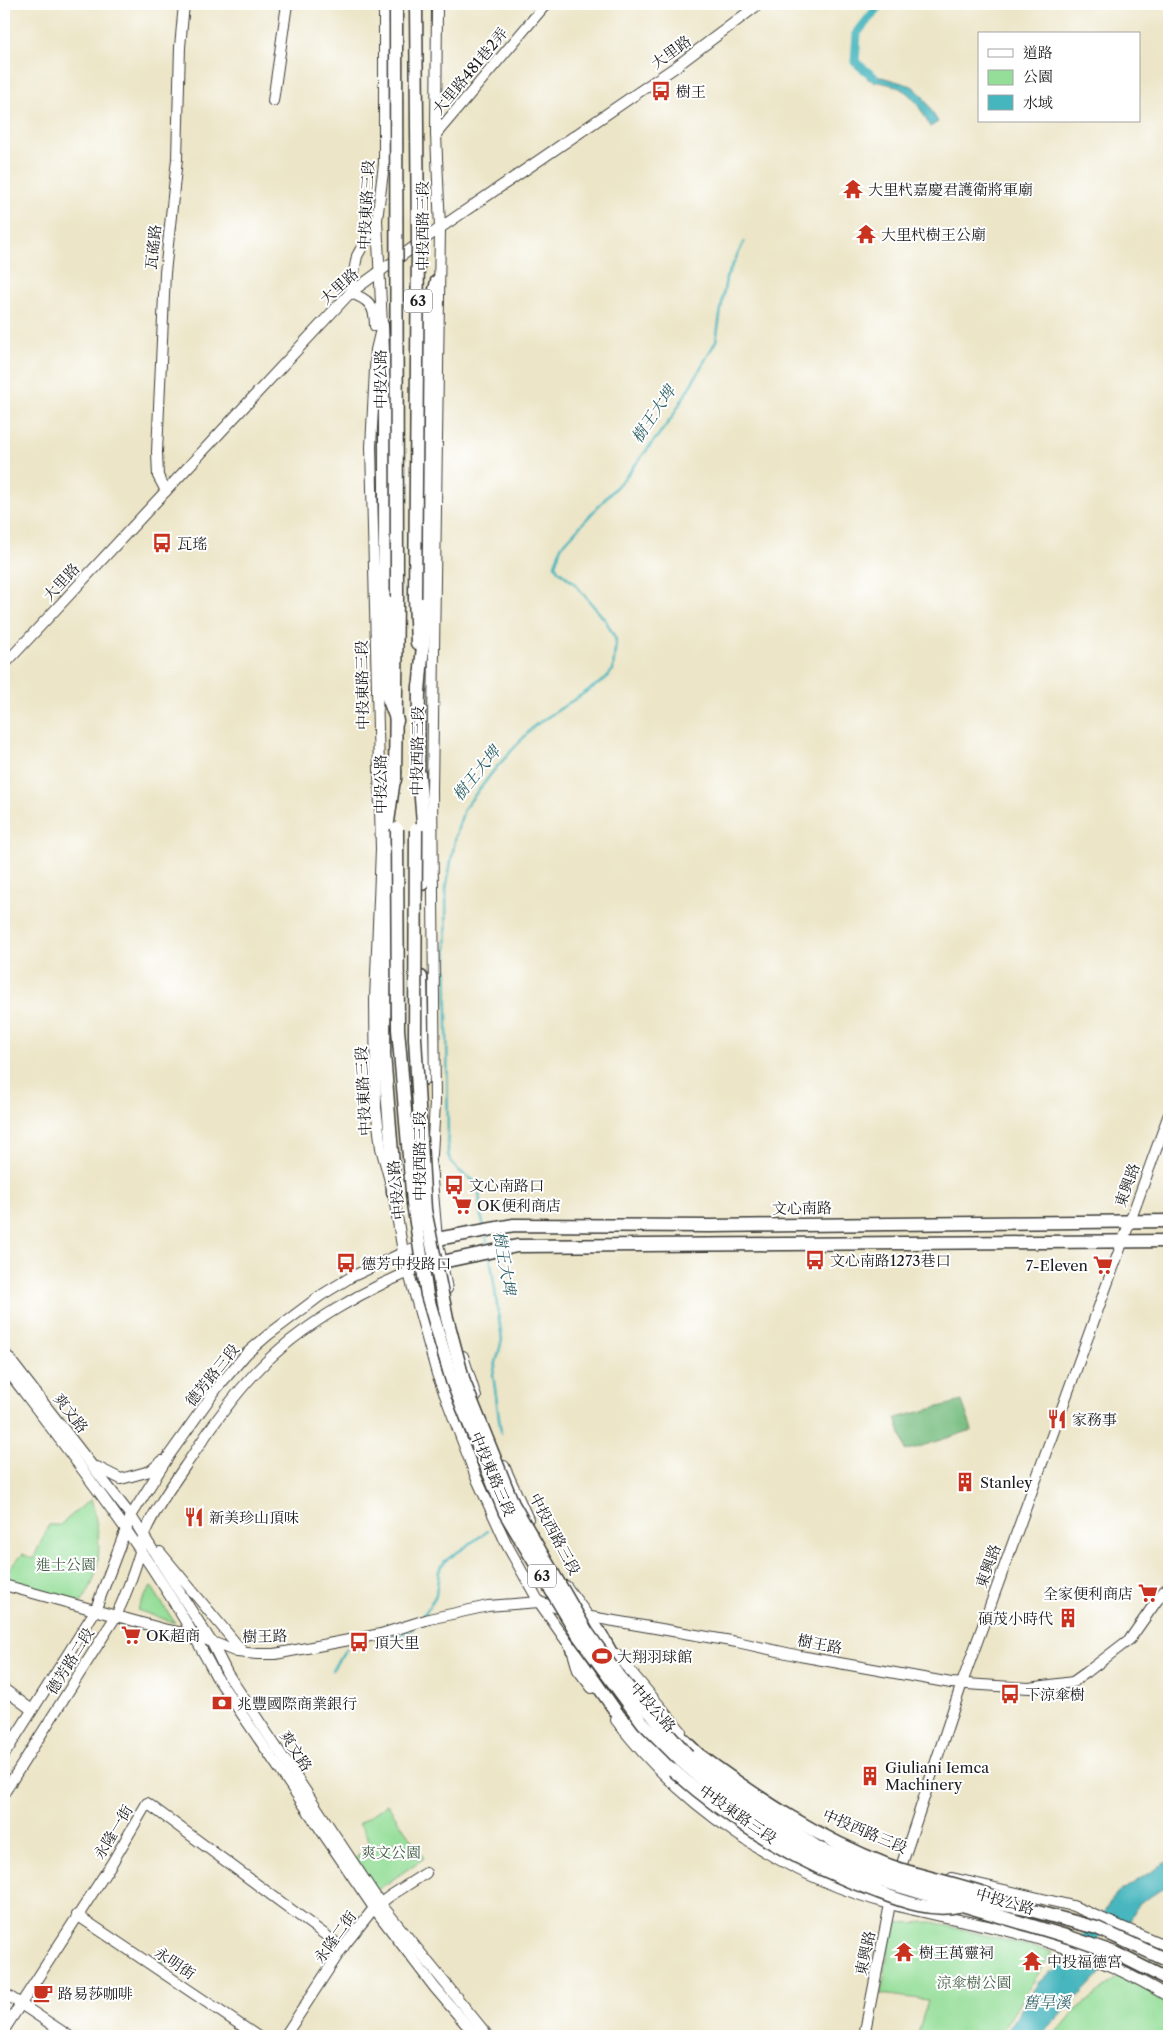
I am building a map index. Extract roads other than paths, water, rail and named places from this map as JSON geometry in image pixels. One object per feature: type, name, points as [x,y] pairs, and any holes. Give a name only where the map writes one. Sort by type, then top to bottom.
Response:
[{"type":"main road","name":"中投公路","points":[[396,4],[397,721],[395,772],[398,1029],[413,1203],[427,1295],[452,1381],[505,1513],[578,1635],[617,1690],[649,1729],[713,1790],[765,1826],[811,1854],[855,1873],[1069,1937],[1115,1953],[1169,1980]]},
{"type":"main road","name":"中投公路","points":[[416,4],[418,256],[414,598],[419,692],[419,774],[416,830],[415,1038],[425,1210],[447,1318],[464,1382],[513,1504],[587,1632],[619,1677],[691,1758],[729,1790],[820,1849],[951,1895],[1026,1909],[1096,1928],[1169,1961]]},
{"type":"main road","points":[[419,692],[425,621],[429,316],[437,281]]},
{"type":"main road","points":[[382,325],[385,406],[385,690],[397,721]]},
{"type":"main road","points":[[393,1192],[393,1165],[384,1054],[387,829],[395,772]]},
{"type":"main road","points":[[419,774],[422,823],[421,969],[424,1126],[431,1176]]},
{"type":"main road","name":"文心南路","points":[[437,1239],[514,1225],[711,1226],[1169,1220]]},
{"type":"main road","points":[[442,1262],[517,1246],[893,1245],[1169,1241]]},
{"type":"main road","points":[[600,1633],[623,1674],[675,1732],[698,1754],[768,1804],[825,1838],[889,1866],[982,1892],[1026,1909]]},
{"type":"main road","points":[[572,1649],[619,1716],[672,1770],[700,1794],[751,1832],[787,1854],[848,1882],[892,1898],[936,1909],[962,1906]]},
{"type":"street","name":"瓦磘路","points":[[166,491],[158,476],[157,452],[165,273],[177,159],[180,47],[184,4]]},
{"type":"street","points":[[273,101],[287,4]]},
{"type":"street","name":"中投東路三段","points":[[384,4],[384,164],[378,220],[382,325],[376,350],[371,446],[381,849],[375,1000],[376,1108],[381,1148],[393,1192],[408,1273],[437,1374],[476,1477],[495,1520],[539,1602],[572,1649],[578,1670],[634,1743],[695,1804],[770,1855],[839,1888],[890,1904],[1043,1941],[1130,1974],[1169,1997]]},
{"type":"street","name":"中投西路三段","points":[[437,4],[436,134],[440,228],[437,281],[432,790],[435,1103],[431,1176],[437,1239],[456,1332],[474,1392],[522,1508],[553,1565],[589,1618],[683,1734],[749,1790],[830,1836],[901,1864],[1073,1906],[1169,1947]]},
{"type":"street","name":"大里路481巷2弄","points":[[436,134],[546,4]]},
{"type":"street","name":"大里路","points":[[4,665],[350,293],[440,228],[674,68],[759,4]]},
{"type":"street","points":[[376,350],[375,318],[371,304],[364,298],[350,293],[357,256],[378,220]]},
{"type":"street","name":"東興路","points":[[864,2036],[890,1904],[901,1864],[962,1683],[1169,1114]]},
{"type":"street","name":"德芳路三段","points":[[95,1610],[131,1516],[170,1454],[217,1388],[246,1354],[320,1296],[403,1252],[437,1239]]},
{"type":"street","points":[[243,1652],[171,1564],[144,1535],[184,1467],[212,1427],[256,1372],[278,1350],[346,1304],[408,1273],[442,1262]]},
{"type":"street","name":"爽文路","points":[[4,1352],[92,1464],[144,1535],[212,1643],[227,1674],[377,1906],[488,2036]]},
{"type":"street","name":"爽文路","points":[[4,1366],[126,1528],[195,1635],[216,1676],[435,1988],[476,2036]]},
{"type":"street","points":[[92,1464],[122,1479],[150,1471],[170,1454]]},
{"type":"street","points":[[495,1520],[496,1508],[506,1499],[515,1501],[522,1508]]},
{"type":"street","name":"德芳路二段","points":[[4,1793],[116,1616],[125,1597],[144,1535]]},
{"type":"street","name":"樹王路","points":[[4,1585],[116,1616],[195,1635],[212,1643],[243,1652],[275,1654],[380,1634],[429,1619],[488,1606],[539,1602],[589,1618],[737,1642],[800,1656],[951,1683],[1029,1688],[1073,1682],[1130,1639],[1163,1592],[1169,1587]]},
{"type":"street","name":"德芳路二段","points":[[4,1755],[95,1610]]},
{"type":"street","points":[[4,1689],[32,1710]]},
{"type":"street","name":"永隆一街","points":[[4,2030],[147,1803],[343,1948]]},
{"type":"street","name":"永隆二街","points":[[285,2036],[343,1948],[377,1906],[426,1873]]},
{"type":"street","name":"永明街","points":[[77,1915],[257,2036]]},
{"type":"street","points":[[4,1993],[70,2036]]},
{"type":"water","points":[[865,72],[912,86],[922,95],[938,122],[930,127],[909,95],[896,86],[868,79]]},
{"type":"water","name":"舊旱溪","points":[[1169,1860],[1169,1884],[1138,1905],[1100,1974],[1040,2036],[1004,2036],[1038,1983],[1051,1971],[1054,1973],[1050,1979],[1057,1987],[1067,1979],[1110,1902],[1118,1893]]},
{"type":"waterway","name":"樹王大埤","points":[[874,77],[855,62],[857,33],[880,4]]},
{"type":"waterway","name":"樹王大埤","points":[[484,1227],[480,1212],[479,1185],[457,1169],[448,1154],[446,888],[456,835],[464,809],[495,769],[534,726],[604,680],[613,670],[616,640],[606,621],[574,583],[558,570],[555,565],[561,547],[628,474],[671,419],[716,341],[726,278],[744,242]]},
{"type":"waterway","name":"樹王大埤","points":[[486,1235],[488,1247]]},
{"type":"waterway","name":"樹王大埤","points":[[490,1255],[502,1340],[493,1374],[501,1433]]},
{"type":"waterway","name":"樹王大埤","points":[[423,1617],[436,1595],[439,1571],[445,1561],[488,1531]]},
{"type":"waterway","name":"樹王大埤","points":[[383,1638],[403,1634],[413,1629]]},
{"type":"waterway","name":"樹王大埤","points":[[332,1670],[346,1649],[365,1642]]},
{"type":"waterway","name":"舊旱溪","points":[[1042,1999],[1103,1920]]},
{"type":"place","name":"樹王","points":[[661,91]]},
{"type":"place","name":"大里杙嘉慶君護衛將軍廟","points":[[853,189]]},
{"type":"place","name":"大里杙樹王公廟","points":[[866,234]]},
{"type":"place","name":"瓦瑤","points":[[162,543]]},
{"type":"place","name":"文心南路口","points":[[454,1185]]},
{"type":"place","name":"OK便利商店","points":[[462,1205]]},
{"type":"place","name":"文心南路1273巷口","points":[[815,1260]]},
{"type":"place","name":"德芳中投路口","points":[[346,1263]]},
{"type":"place","name":"7-Eleven","points":[[1103,1265]]},
{"type":"place","name":"家務事","points":[[1057,1419]]},
{"type":"place","name":"Stanley","points":[[965,1482]]},
{"type":"place","name":"新美珍山頂味","points":[[194,1517]]},
{"type":"place","name":"全家便利商店","points":[[1148,1593]]},
{"type":"place","name":"碩茂小時代","points":[[1068,1618]]},
{"type":"place","name":"OK超商","points":[[131,1635]]},
{"type":"place","name":"頂大里","points":[[359,1642]]},
{"type":"place","name":"大翔羽球館","points":[[602,1656]]},
{"type":"place","name":"下涼傘樹","points":[[1010,1694]]},
{"type":"place","name":"兆豐國際商業銀行","points":[[222,1703]]},
{"type":"place","name":"Giuliani Iemca Machinery","points":[[870,1776]]},
{"type":"place","name":"樹王萬靈祠","points":[[904,1952]]},
{"type":"place","name":"中投福德宮","points":[[1032,1961]]},
{"type":"place","name":"路易莎咖啡","points":[[43,1993]]},
{"type":"park label","name":"進士公園","points":[[66,1564]]},
{"type":"park label","name":"爽文公園","points":[[391,1852]]},
{"type":"park label","name":"涼傘樹公園","points":[[974,1982]]}]
